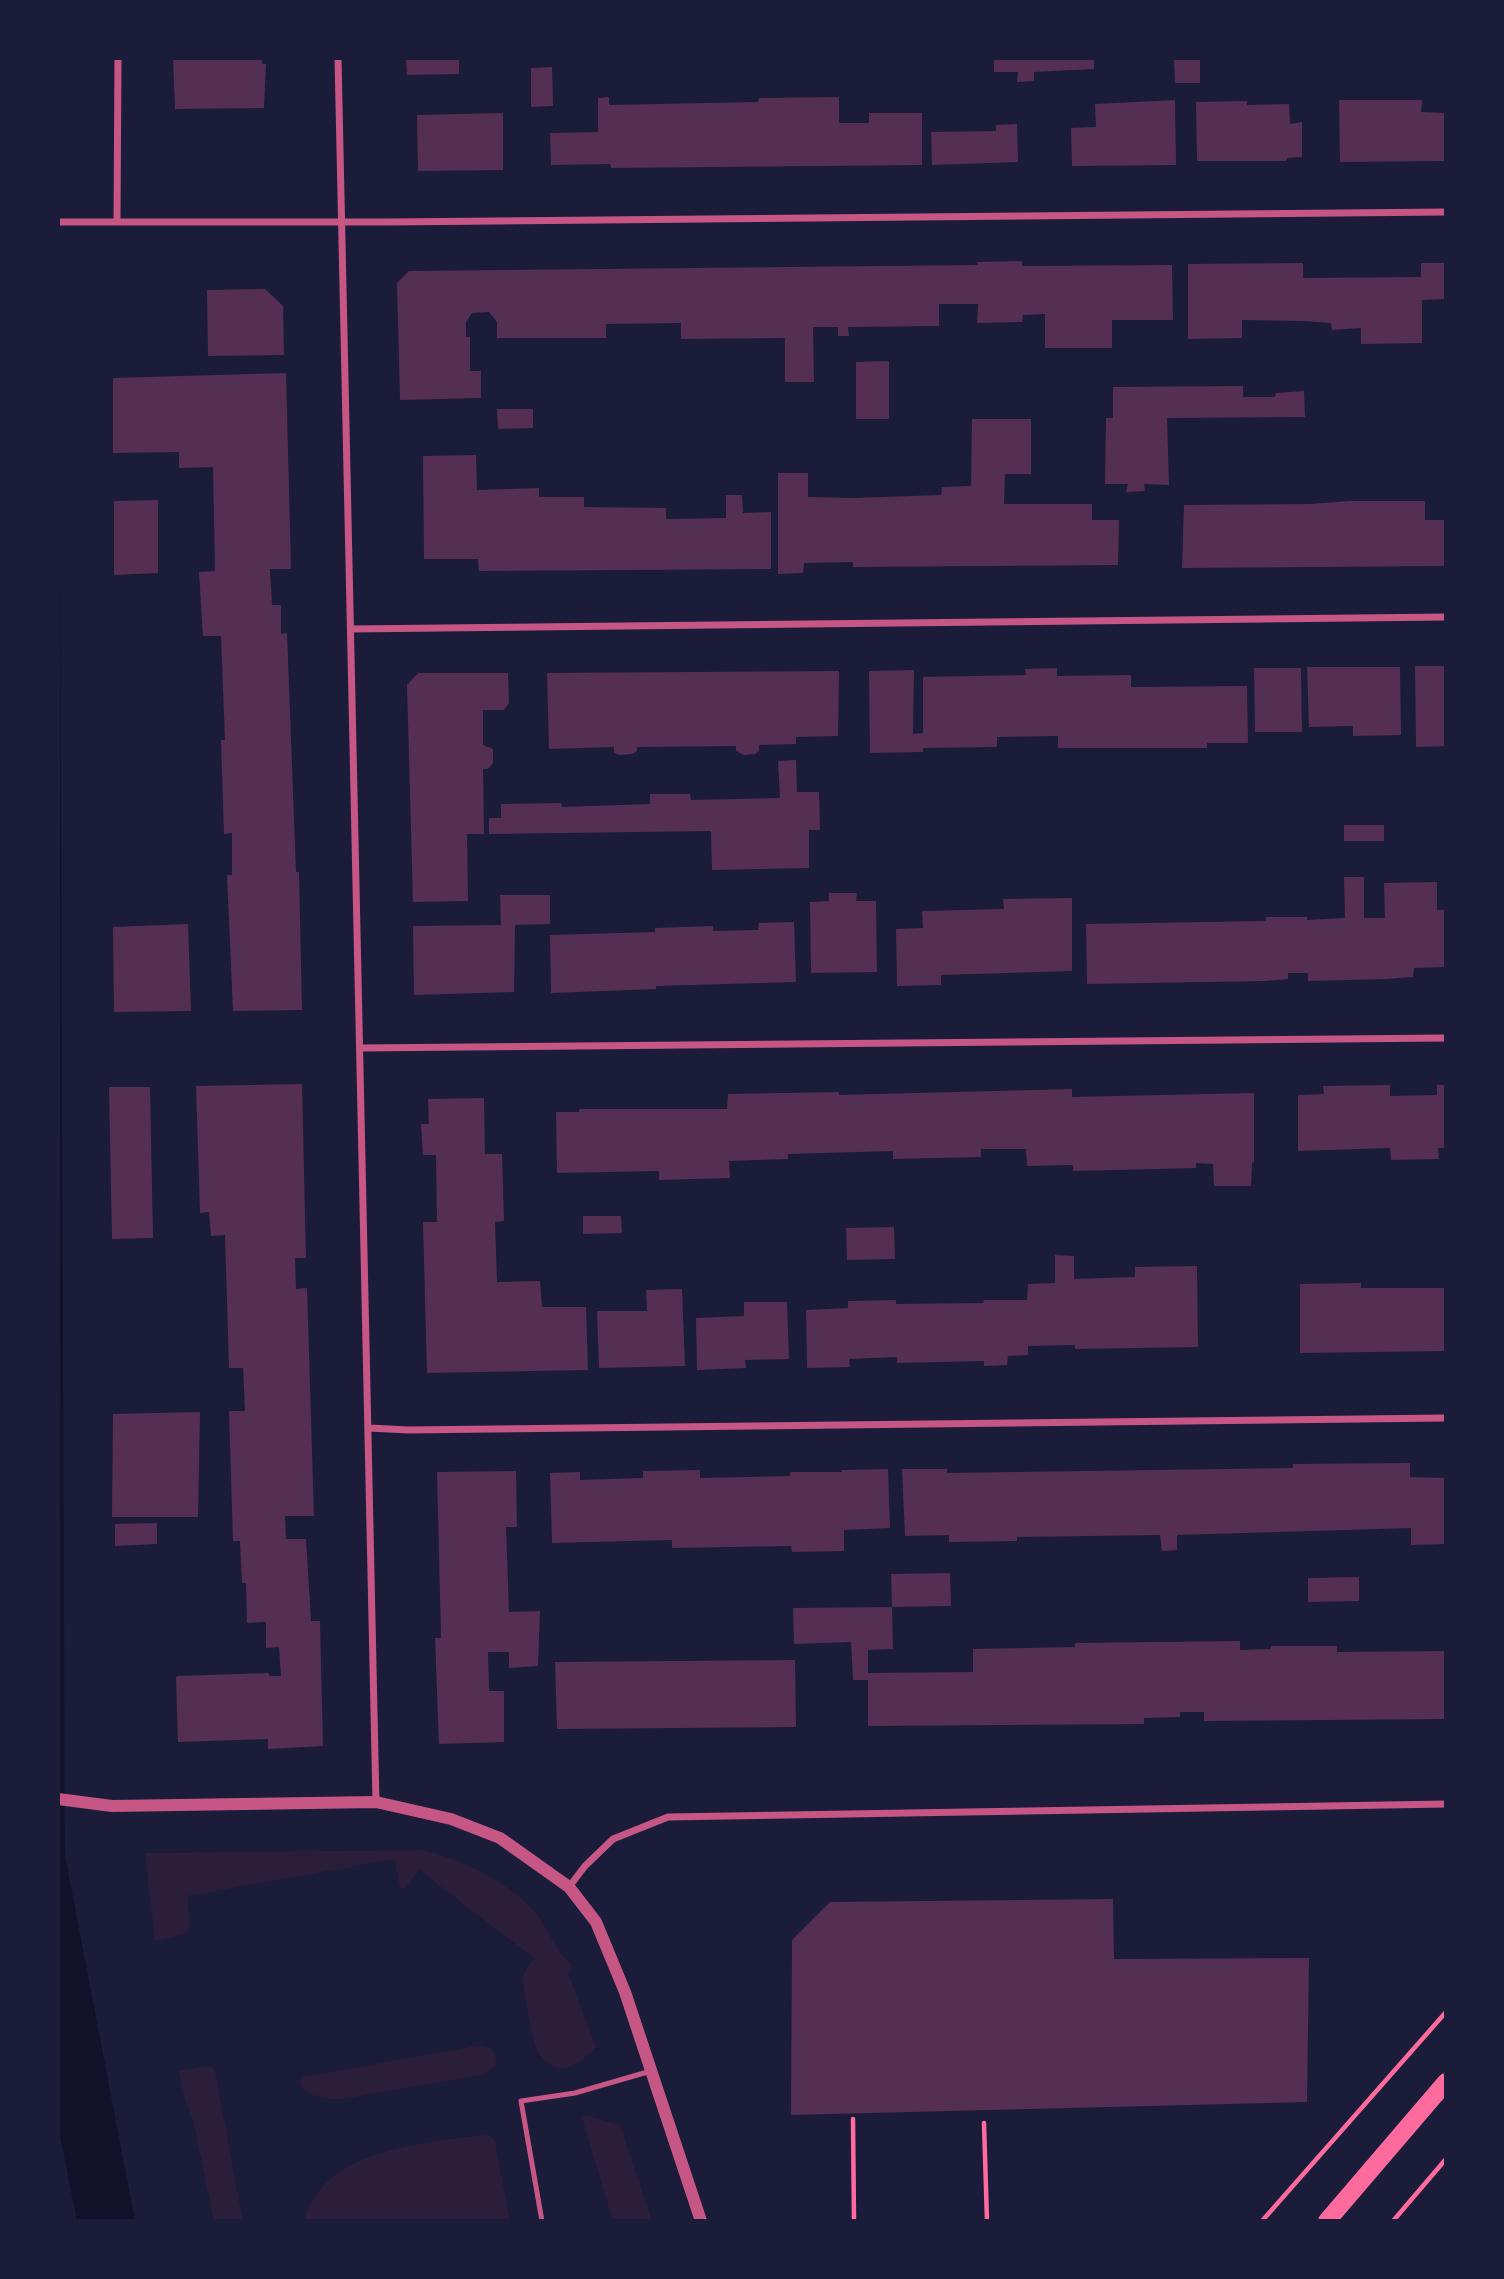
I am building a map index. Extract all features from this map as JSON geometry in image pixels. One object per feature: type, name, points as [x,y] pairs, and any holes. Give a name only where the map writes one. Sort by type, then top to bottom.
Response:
[{"type":"main road","points":[[1326,2221],[1446,2082]]},
{"type":"street","points":[[117,222],[118,58]]},
{"type":"street","points":[[338,58],[376,1802]]},
{"type":"street","points":[[58,222],[1446,212]]},
{"type":"street","points":[[351,629],[1446,617]]},
{"type":"street","points":[[360,1048],[1446,1038]]},
{"type":"street","points":[[369,1428],[408,1430],[1446,1418]]},
{"type":"street","points":[[58,1799],[112,1805],[376,1802],[452,1819],[500,1838],[569,1887],[596,1922],[625,1992],[701,2221]]},
{"type":"street","points":[[569,1887],[585,1866],[613,1839],[668,1817],[1446,1804]]},
{"type":"lane","points":[[542,2221],[521,2101],[575,2093],[651,2071]]},
{"type":"path","points":[[1262,2221],[1446,2012]]},
{"type":"path","points":[[853,2119],[854,2221]]},
{"type":"path","points":[[984,2123],[987,2221]]},
{"type":"path","points":[[1393,2221],[1446,2159]]},
{"type":"shaded area","points":[[58,58],[65,1856],[135,2221],[77,2221],[58,2125]]},
{"type":"shaded area","points":[[422,1850],[488,1875],[518,1896],[541,1920],[558,1949],[572,1965],[568,1973],[596,2047],[582,2060],[560,2068],[545,2061],[538,2052],[522,1977],[534,1958],[419,1870],[405,1889],[400,1888],[395,1859],[187,1896],[190,1923],[188,1931],[155,1941],[145,1853]]},
{"type":"shaded area","points":[[481,2045],[490,2048],[495,2054],[496,2065],[486,2074],[343,2099],[311,2094],[301,2087],[299,2082],[304,2077]]},
{"type":"shaded area","points":[[206,2066],[215,2071],[243,2221],[214,2221],[193,2120],[185,2100],[179,2071]]},
{"type":"shaded area","points":[[588,2116],[620,2125],[652,2221],[613,2221],[582,2118]]},
{"type":"shaded area","points":[[488,2134],[495,2141],[510,2221],[304,2221],[315,2196],[332,2177],[355,2163],[408,2146]]},
{"type":"building","points":[[173,58],[262,58],[262,64],[266,64],[264,108],[175,109]]},
{"type":"building","points":[[406,58],[459,58],[459,74],[407,75]]},
{"type":"building","points":[[994,58],[1094,58],[1094,69],[1034,72],[1034,81],[1017,82],[1018,72],[994,72]]},
{"type":"building","points":[[1174,58],[1200,58],[1200,83],[1175,83]]},
{"type":"building","points":[[552,67],[553,106],[531,107],[531,68]]},
{"type":"building","points":[[609,97],[609,105],[758,102],[759,98],[839,97],[839,123],[869,123],[869,113],[922,113],[922,165],[611,168],[610,164],[551,165],[550,133],[598,132],[598,98]]},
{"type":"building","points":[[1175,100],[1176,165],[1072,166],[1071,128],[1096,127],[1095,104]]},
{"type":"building","points":[[1339,100],[1422,100],[1421,112],[1446,113],[1446,161],[1340,162]]},
{"type":"building","points":[[1247,101],[1247,105],[1289,104],[1290,124],[1302,122],[1302,157],[1287,158],[1286,161],[1197,161],[1196,102]]},
{"type":"building","points":[[503,113],[503,170],[418,171],[417,115]]},
{"type":"building","points":[[1017,124],[1018,162],[932,165],[931,132],[996,131],[996,125]]},
{"type":"building","points":[[1022,261],[1022,266],[1172,265],[1173,320],[1112,320],[1112,348],[1045,348],[1045,314],[1023,315],[1022,322],[977,323],[978,304],[939,304],[939,326],[848,327],[849,336],[838,336],[838,327],[813,327],[814,382],[785,382],[785,338],[681,339],[681,323],[606,324],[606,338],[497,338],[497,322],[489,312],[472,313],[466,322],[466,337],[470,337],[470,371],[481,371],[481,398],[400,400],[397,283],[409,271],[978,265],[977,262]]},
{"type":"building","points":[[1303,263],[1303,278],[1421,277],[1421,263],[1446,263],[1446,299],[1422,300],[1422,343],[1361,344],[1361,328],[1332,330],[1331,323],[1304,321],[1242,320],[1242,338],[1188,339],[1188,264]]},
{"type":"building","points":[[265,289],[283,306],[284,355],[208,356],[207,290]]},
{"type":"building","points":[[889,361],[889,419],[856,419],[856,362]]},
{"type":"building","points":[[286,373],[291,569],[270,569],[272,605],[281,605],[281,634],[287,633],[296,872],[299,872],[302,1010],[233,1011],[227,875],[232,875],[232,833],[224,834],[221,740],[225,740],[221,636],[203,636],[199,572],[215,571],[213,467],[179,468],[179,452],[113,453],[113,378]]},
{"type":"building","points":[[1243,386],[1243,397],[1275,397],[1276,393],[1304,391],[1305,417],[1167,418],[1169,485],[1144,484],[1145,491],[1126,492],[1128,484],[1105,484],[1106,418],[1113,418],[1113,387]]},
{"type":"building","points":[[497,409],[533,409],[533,428],[498,429]]},
{"type":"building","points":[[972,419],[1031,419],[1031,474],[1005,474],[1004,504],[1092,504],[1092,520],[1119,520],[1118,565],[853,567],[853,562],[804,563],[803,573],[778,574],[778,473],[808,473],[808,497],[941,495],[942,487],[971,486]]},
{"type":"building","points":[[476,455],[477,490],[539,488],[539,497],[584,497],[584,507],[666,508],[666,519],[726,518],[726,495],[742,495],[743,513],[771,512],[771,569],[479,571],[478,559],[424,559],[423,456]]},
{"type":"building","points":[[158,500],[158,573],[114,575],[114,501]]},
{"type":"building","points":[[1425,501],[1425,520],[1446,520],[1446,566],[1182,568],[1184,505]]},
{"type":"building","points":[[1415,666],[1446,666],[1446,746],[1416,747]]},
{"type":"building","points":[[1307,667],[1400,667],[1401,735],[1353,736],[1353,726],[1309,727]]},
{"type":"building","points":[[1057,668],[1057,676],[1131,675],[1131,687],[1247,686],[1248,743],[1207,743],[1207,748],[1058,748],[1058,736],[997,737],[997,747],[923,748],[923,752],[870,753],[869,671],[914,670],[913,734],[923,733],[923,677],[1026,675],[1025,669]]},
{"type":"building","points":[[1254,668],[1301,668],[1302,732],[1255,732]]},
{"type":"building","points":[[839,671],[838,736],[796,737],[796,744],[759,745],[759,751],[755,754],[744,755],[736,751],[736,746],[637,747],[637,751],[632,754],[619,755],[614,753],[614,747],[549,749],[547,673]]},
{"type":"building","points":[[418,673],[508,673],[509,703],[504,710],[483,710],[483,745],[493,749],[493,763],[488,769],[483,769],[484,834],[467,834],[468,901],[413,902],[407,685]]},
{"type":"building","points":[[796,760],[797,792],[819,792],[820,830],[809,830],[809,868],[712,870],[711,831],[489,834],[489,818],[501,818],[501,804],[561,803],[562,807],[650,804],[650,794],[690,794],[691,800],[780,798],[778,761]]},
{"type":"building","points":[[1344,825],[1384,825],[1384,841],[1344,841]]},
{"type":"building","points":[[1344,877],[1364,877],[1364,918],[1385,918],[1384,883],[1437,882],[1437,910],[1446,910],[1446,967],[1414,968],[1413,977],[1386,979],[1308,981],[1308,973],[1288,973],[1288,979],[1266,981],[1087,984],[1086,924],[1266,921],[1266,917],[1307,917],[1307,920],[1345,918]]},
{"type":"building","points":[[829,893],[857,893],[856,901],[876,901],[877,972],[811,973],[810,902],[829,901]]},
{"type":"building","points":[[500,895],[550,895],[550,924],[515,925],[514,992],[414,995],[413,926],[501,925]]},
{"type":"building","points":[[1072,898],[1072,971],[941,975],[941,985],[897,986],[896,929],[923,928],[922,911],[1004,909],[1003,899]]},
{"type":"building","points":[[794,922],[796,982],[656,986],[656,989],[551,993],[550,935],[655,932],[655,928],[713,926],[713,931],[758,930],[759,923]]},
{"type":"building","points":[[188,924],[191,1011],[114,1012],[113,927]]},
{"type":"building","points":[[302,1084],[306,1258],[295,1258],[296,1289],[307,1288],[314,1516],[285,1516],[286,1539],[306,1539],[311,1621],[320,1621],[323,1746],[268,1749],[268,1739],[178,1742],[176,1677],[268,1673],[270,1676],[281,1676],[279,1647],[266,1648],[266,1622],[247,1623],[246,1583],[242,1583],[240,1541],[233,1541],[229,1411],[245,1411],[243,1368],[229,1368],[225,1235],[211,1236],[209,1212],[200,1213],[196,1086]]},
{"type":"building","points":[[1390,1085],[1390,1096],[1437,1095],[1437,1085],[1446,1085],[1446,1148],[1438,1148],[1439,1159],[1391,1160],[1390,1148],[1298,1151],[1298,1095],[1324,1094],[1323,1086]]},
{"type":"building","points":[[109,1087],[150,1087],[153,1238],[112,1239]]},
{"type":"building","points":[[1072,1089],[1072,1097],[1254,1093],[1254,1163],[1252,1162],[1251,1186],[1214,1186],[1213,1164],[1196,1163],[1196,1168],[1073,1171],[1073,1165],[1027,1166],[1026,1149],[981,1149],[981,1157],[893,1159],[893,1151],[788,1154],[788,1159],[729,1161],[730,1178],[659,1180],[659,1171],[557,1173],[556,1112],[579,1112],[579,1109],[727,1109],[728,1094],[839,1092],[839,1095]]},
{"type":"building","points":[[484,1098],[485,1154],[502,1154],[504,1221],[495,1222],[497,1282],[540,1281],[542,1307],[586,1307],[588,1370],[427,1373],[423,1222],[437,1222],[436,1155],[423,1155],[421,1124],[429,1124],[428,1099]]},
{"type":"building","points":[[583,1216],[621,1216],[622,1233],[583,1234]]},
{"type":"building","points":[[894,1227],[895,1259],[847,1260],[846,1228]]},
{"type":"building","points":[[1055,1255],[1074,1256],[1074,1279],[1135,1277],[1135,1267],[1197,1266],[1198,1347],[1075,1349],[1075,1345],[1028,1346],[1028,1355],[1008,1356],[1007,1365],[984,1366],[984,1361],[897,1363],[897,1357],[849,1359],[850,1367],[807,1368],[806,1310],[848,1308],[848,1301],[896,1300],[896,1304],[1027,1300],[1028,1284],[1055,1283]]},
{"type":"building","points":[[1361,1283],[1361,1288],[1446,1288],[1446,1351],[1300,1353],[1300,1284]]},
{"type":"building","points":[[682,1289],[685,1366],[599,1368],[597,1311],[647,1311],[646,1290]]},
{"type":"building","points":[[744,1302],[787,1302],[789,1359],[745,1360],[746,1368],[697,1370],[696,1318],[744,1316]]},
{"type":"building","points":[[200,1412],[198,1517],[112,1517],[113,1414]]},
{"type":"building","points":[[1410,1463],[1410,1477],[1446,1478],[1446,1544],[1411,1545],[1411,1528],[1177,1535],[1177,1550],[1162,1551],[1160,1535],[1017,1537],[1017,1541],[949,1542],[949,1535],[905,1536],[902,1469],[947,1469],[947,1473],[1293,1468],[1293,1464]]},
{"type":"building","points":[[888,1469],[890,1528],[844,1530],[844,1551],[792,1552],[791,1546],[672,1548],[672,1540],[552,1543],[550,1473],[580,1472],[580,1480],[643,1478],[643,1471],[700,1470],[700,1478],[790,1476],[790,1472]]},
{"type":"building","points":[[516,1471],[517,1527],[506,1527],[509,1612],[540,1611],[538,1666],[509,1668],[509,1652],[488,1652],[489,1691],[504,1691],[504,1742],[439,1744],[435,1638],[441,1638],[437,1472]]},
{"type":"building","points":[[157,1523],[157,1544],[115,1546],[115,1524]]},
{"type":"building","points":[[950,1573],[951,1606],[892,1607],[891,1574]]},
{"type":"building","points":[[1359,1577],[1359,1601],[1308,1602],[1308,1578]]},
{"type":"building","points":[[892,1607],[893,1649],[868,1650],[868,1673],[973,1672],[973,1649],[1075,1647],[1075,1643],[1240,1641],[1240,1650],[1271,1649],[1271,1646],[1337,1646],[1337,1652],[1446,1651],[1446,1719],[1204,1721],[1204,1712],[1180,1712],[1180,1717],[1144,1718],[1144,1724],[868,1726],[868,1680],[853,1680],[851,1642],[794,1644],[793,1608]]},
{"type":"building","points":[[795,1660],[796,1727],[557,1729],[555,1662]]},
{"type":"building","points":[[1113,1899],[1114,1959],[1309,1958],[1307,2102],[791,2115],[792,1940],[830,1902]]}]
